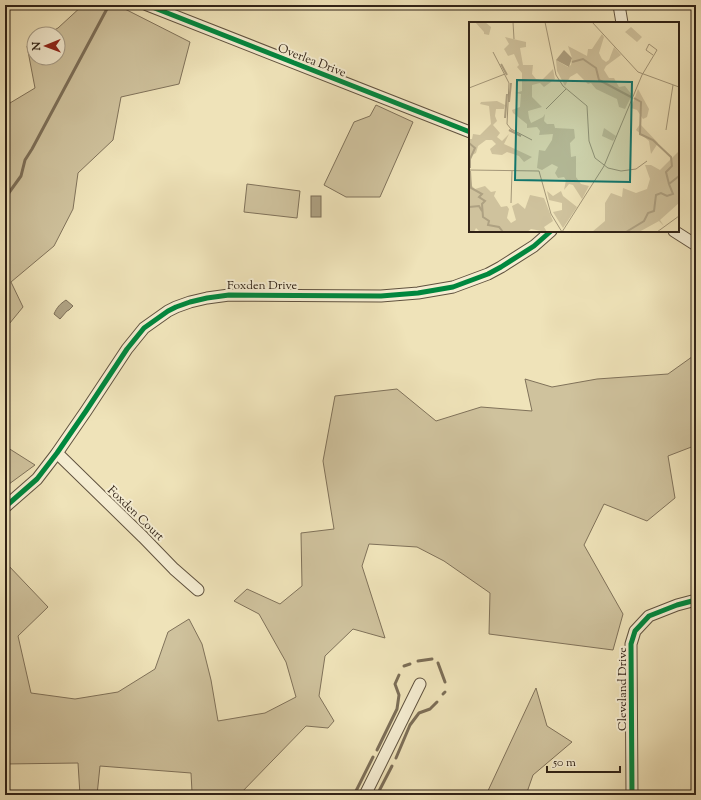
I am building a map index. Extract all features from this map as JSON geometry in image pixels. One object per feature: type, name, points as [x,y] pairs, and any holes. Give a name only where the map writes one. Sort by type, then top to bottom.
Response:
[{"type":"street","name":"Overlea Drive","points":[[147,5],[469,132]]},
{"type":"street","points":[[619,5],[622,22]]},
{"type":"street","name":"Foxden Drive","points":[[5,507],[37,480],[86,411],[127,349],[144,328],[168,311],[176,307],[207,298],[229,295],[381,296],[418,293],[453,287],[488,274],[501,267],[534,246],[550,232]]},
{"type":"street","points":[[676,232],[696,245]]},
{"type":"street","name":"Foxden Court","points":[[57,453],[174,569],[198,590]]},
{"type":"street","name":"Cleveland Drive","points":[[632,795],[632,644],[634,631],[648,616],[677,604],[696,600]]},
{"type":"street","points":[[365,795],[420,684]]},
{"type":"shaded area","points":[[83,5],[117,5],[190,42],[179,84],[121,97],[113,140],[78,173],[73,209],[54,246],[11,282],[23,307],[5,329],[5,106],[35,88],[31,66],[66,66],[66,26],[60,26]]},
{"type":"shaded area","points":[[376,105],[413,122],[380,197],[346,197],[324,185],[354,122],[370,116]]},
{"type":"shaded area","points":[[247,184],[300,191],[297,218],[244,212]]},
{"type":"shaded area","points":[[311,196],[321,196],[321,217],[311,217]]},
{"type":"shaded area","points":[[66,300],[73,306],[60,319],[54,314],[56,309]]},
{"type":"shaded area","points":[[696,354],[696,447],[694,446],[668,456],[675,498],[647,521],[604,504],[584,545],[623,614],[613,650],[489,634],[490,593],[444,561],[417,547],[369,544],[362,566],[385,638],[353,629],[325,656],[319,696],[334,721],[328,728],[306,726],[239,795],[198,795],[192,792],[191,773],[100,766],[97,795],[80,795],[78,763],[5,764],[5,560],[7,564],[48,607],[18,636],[31,693],[75,699],[118,692],[155,669],[168,632],[189,619],[202,644],[211,680],[218,721],[265,713],[296,697],[286,662],[259,614],[234,601],[247,589],[280,604],[302,586],[301,533],[334,529],[323,461],[335,396],[397,389],[436,421],[481,407],[532,411],[525,379],[552,387],[597,379],[668,374]]},
{"type":"shaded area","points":[[5,446],[35,465],[5,487]]},
{"type":"shaded area","points":[[536,688],[547,726],[572,742],[533,775],[526,795],[486,795]]},
{"type":"waterway","points":[[5,196],[21,176],[25,160],[109,5]]},
{"type":"waterway","points":[[418,661],[432,659]]},
{"type":"waterway","points":[[438,663],[445,682]]},
{"type":"waterway","points":[[404,666],[410,664]]},
{"type":"waterway","points":[[377,750],[397,709],[399,695],[395,684],[399,675]]},
{"type":"waterway","points":[[396,758],[410,725],[419,713],[430,709],[437,702]]},
{"type":"waterway","points":[[354,795],[373,757]]},
{"type":"waterway","points":[[377,795],[392,766]]},
{"type":"cycle path","points":[[147,5],[469,132]]},
{"type":"cycle path","points":[[5,507],[37,479],[57,453],[127,349],[144,328],[168,311],[190,302],[229,295],[381,296],[418,293],[453,287],[488,274],[501,267],[534,246],[550,232]]},
{"type":"cycle path","points":[[632,795],[631,644],[635,631],[649,616],[677,605],[696,600]]}]
